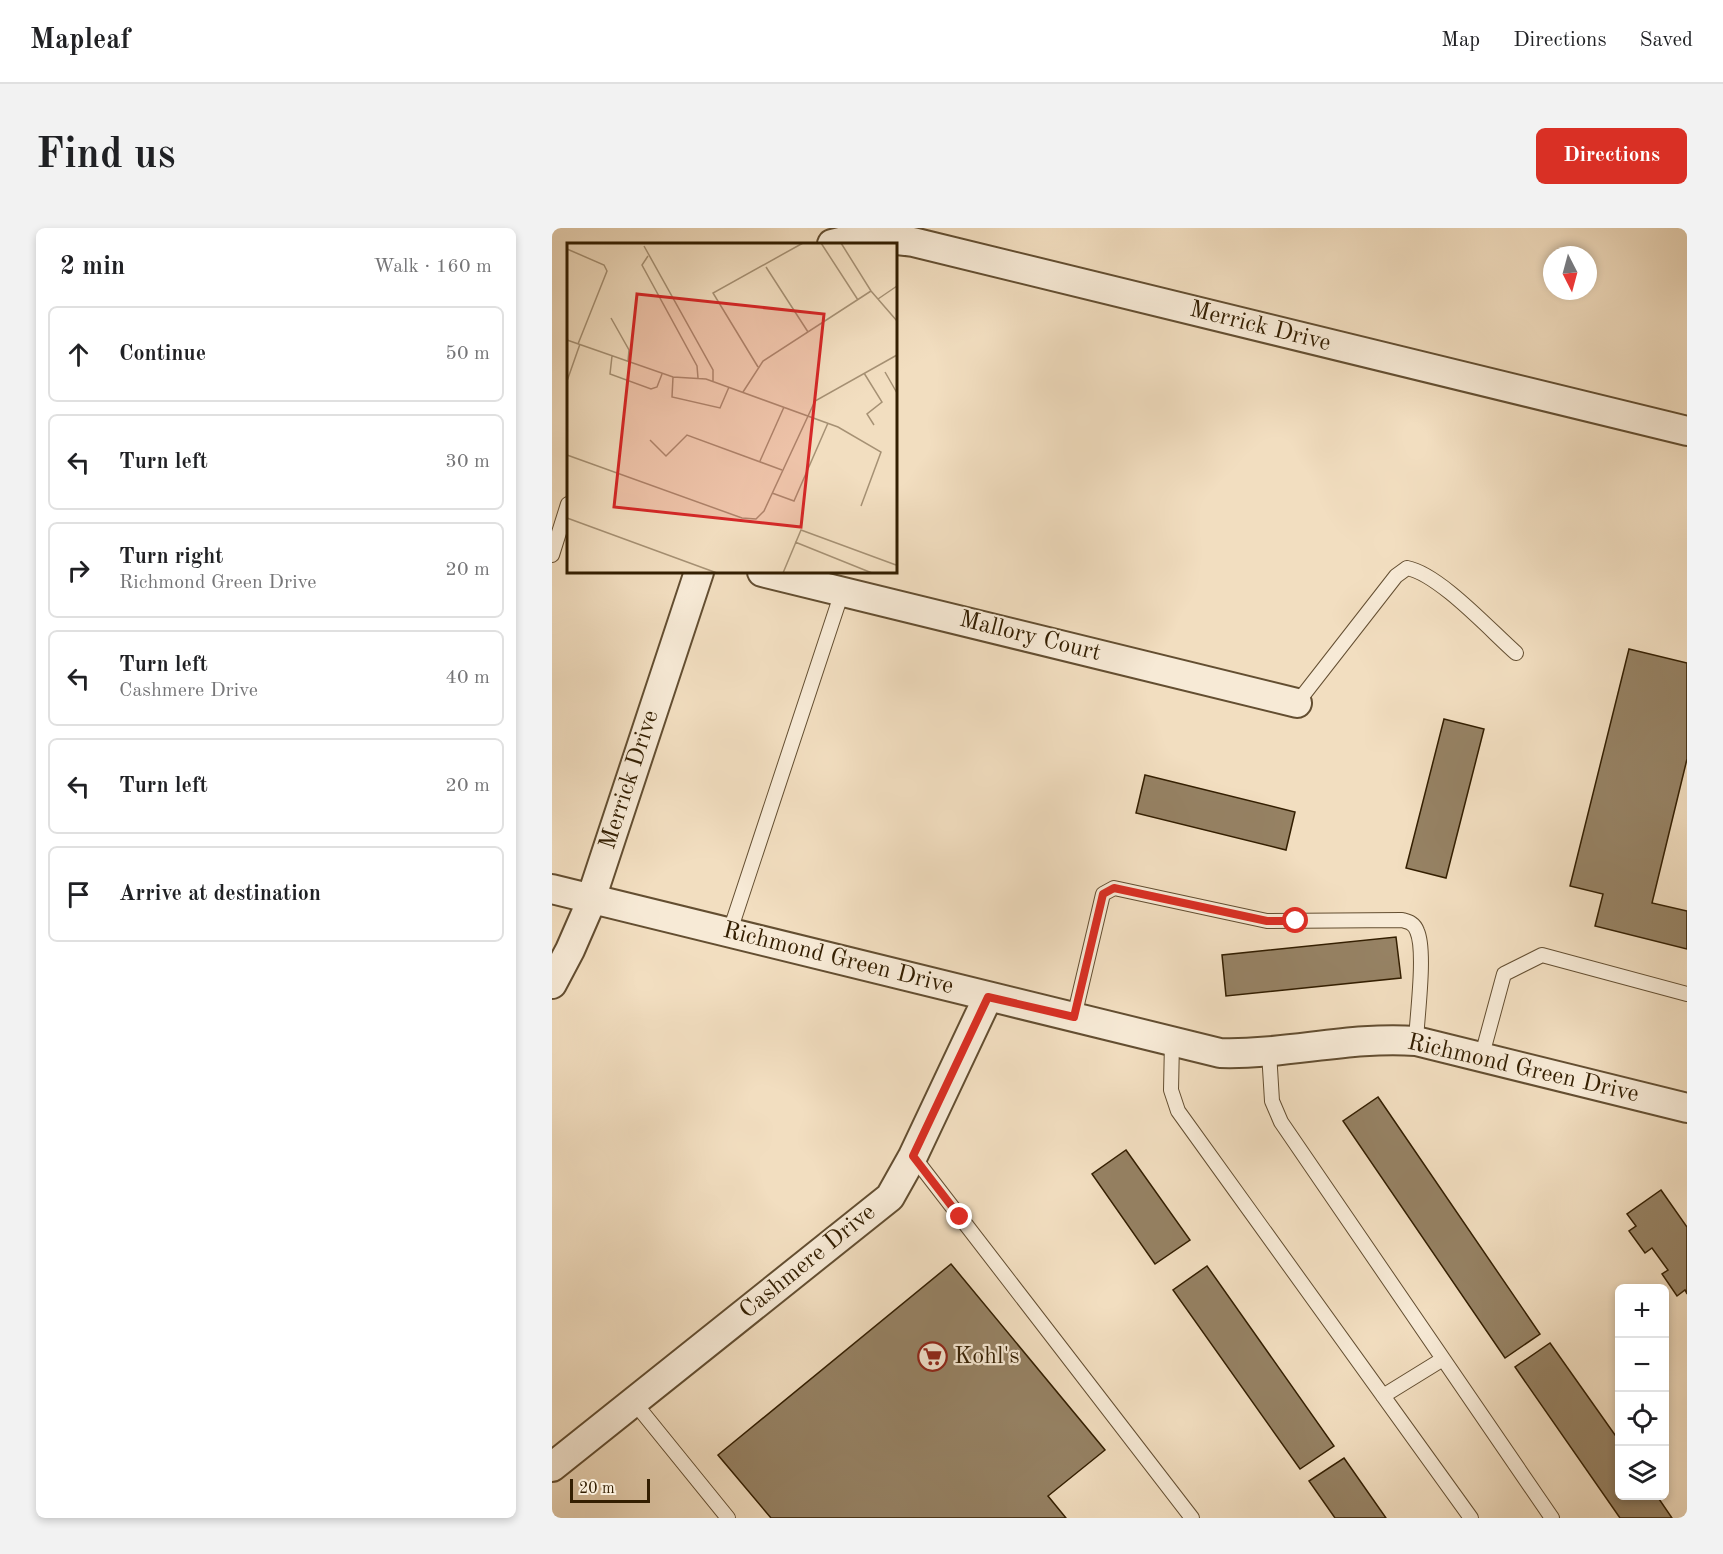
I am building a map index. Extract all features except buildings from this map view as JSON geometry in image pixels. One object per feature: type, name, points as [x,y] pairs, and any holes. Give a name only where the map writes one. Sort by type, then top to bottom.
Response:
[{"type":"street","name":"Merrick Drive","points":[[836,243],[853,238],[881,237],[913,242],[1687,431]]},
{"type":"street","name":"Merrick Drive","points":[[552,984],[570,950],[590,898],[699,573]]},
{"type":"street","name":"Mallory Court","points":[[766,573],[1297,703]]},
{"type":"street","name":"Richmond Green Drive","points":[[552,888],[1220,1053],[1269,1053],[1352,1041],[1384,1039],[1416,1041],[1482,1055],[1687,1108]]},
{"type":"street","name":"Cashmere Drive","points":[[552,1467],[890,1197],[913,1156],[988,997]]},
{"type":"lane","points":[[552,555],[567,507]]},
{"type":"lane","points":[[1297,703],[1396,576],[1407,568],[1418,570],[1437,582],[1516,653]]},
{"type":"lane","points":[[730,931],[842,592]]},
{"type":"lane","points":[[1074,1017],[1103,894],[1114,888],[1267,921],[1402,920],[1412,923],[1417,930],[1420,953],[1416,1041]]},
{"type":"lane","points":[[1482,1055],[1504,974],[1542,955],[1687,994]]},
{"type":"lane","points":[[1172,1042],[1171,1090],[1178,1111],[1471,1518]]},
{"type":"lane","points":[[1269,1053],[1272,1101],[1281,1122],[1552,1518]]},
{"type":"lane","points":[[913,1156],[1192,1518]]},
{"type":"lane","points":[[1383,1396],[1443,1359]]},
{"type":"lane","points":[[634,1402],[728,1518]]},
{"type":"place","name":"Kohl's","points":[[933,1357]]},
{"type":"route","points":[[960,1217],[913,1156],[988,997],[1074,1017],[1103,894],[1114,888],[1267,921],[1296,921]]}]
